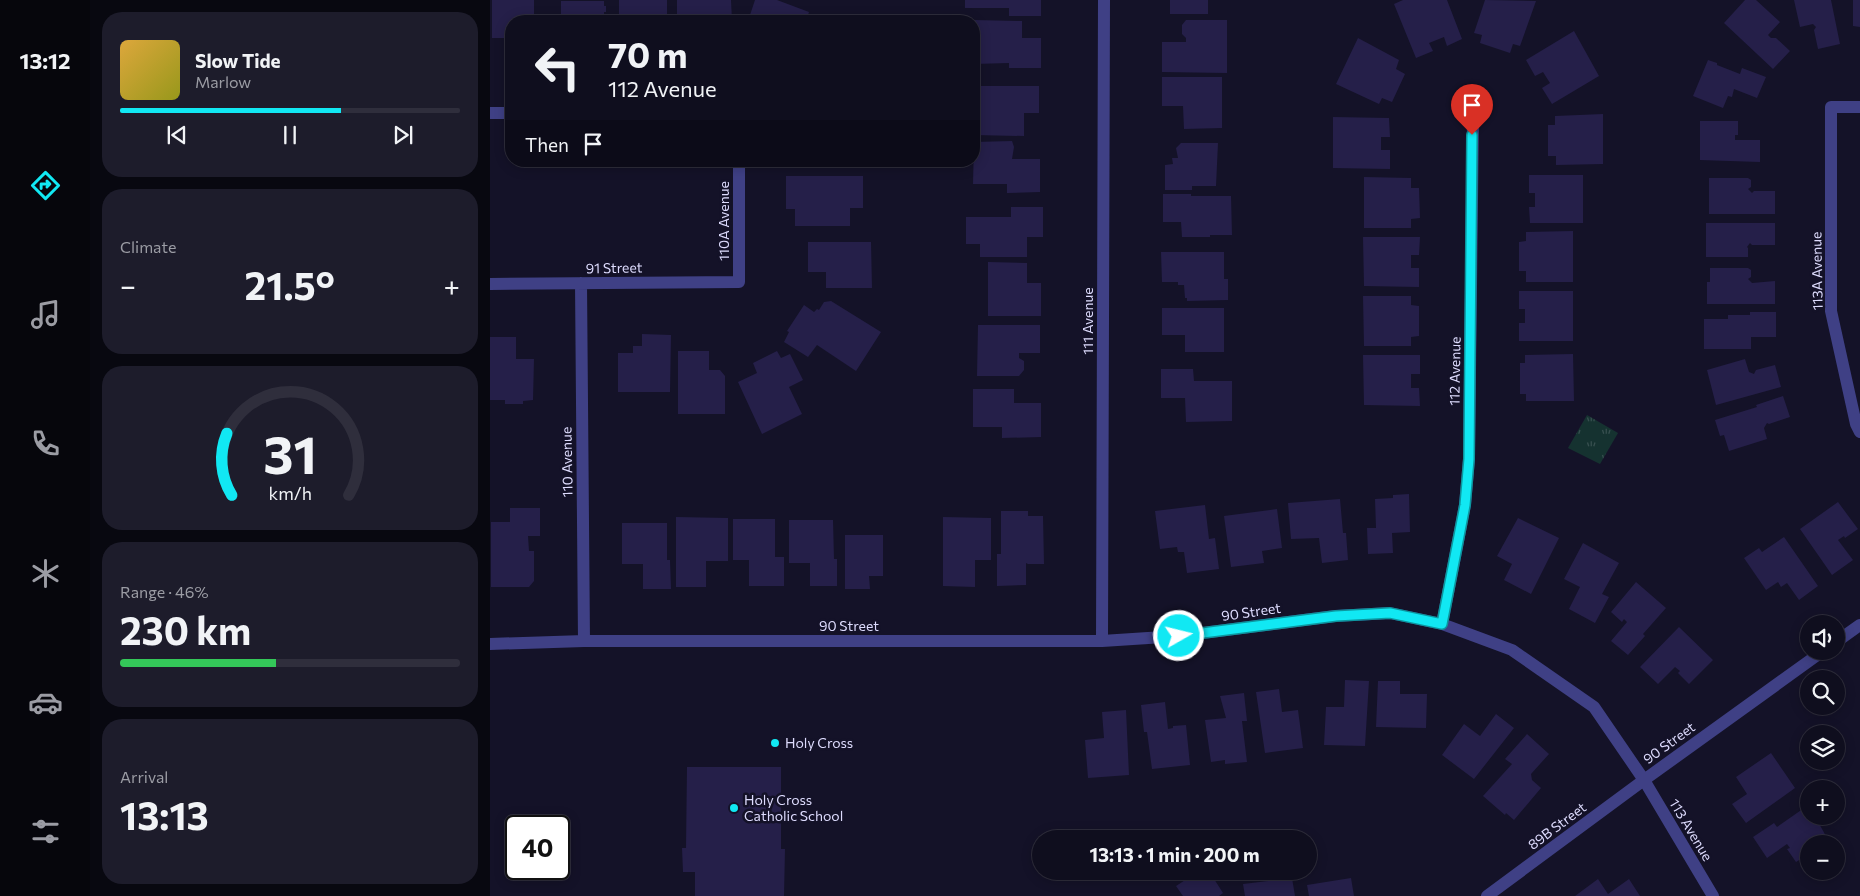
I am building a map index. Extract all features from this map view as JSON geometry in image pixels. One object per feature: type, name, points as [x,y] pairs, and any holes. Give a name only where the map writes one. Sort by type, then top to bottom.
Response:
[{"type":"street","name":"111 Avenue","points":[[1102,641],[1104,0]]},
{"type":"street","name":"113A Avenue","points":[[1860,107],[1831,107],[1831,311],[1856,424],[1860,432]]},
{"type":"street","points":[[490,113],[505,113]]},
{"type":"street","name":"112 Avenue","points":[[1442,624],[1465,505],[1469,459],[1473,116]]},
{"type":"street","name":"110A Avenue","points":[[739,167],[739,282]]},
{"type":"street","name":"91 Street","points":[[490,284],[739,282]]},
{"type":"street","name":"110 Avenue","points":[[581,283],[584,641]]},
{"type":"street","name":"90 Street","points":[[490,644],[584,641],[1102,641],[1179,636],[1336,616],[1390,613],[1442,624],[1512,650],[1594,707],[1644,780],[1811,660]]},
{"type":"street","points":[[1845,636],[1860,625]]},
{"type":"street","name":"89B Street","points":[[1487,896],[1644,780]]},
{"type":"street","name":"113 Avenue","points":[[1644,780],[1713,896]]},
{"type":"green space","points":[[1587,415],[1618,433],[1600,464],[1568,448]]},
{"type":"building","points":[[492,0],[534,0],[534,15],[505,15],[505,38],[492,38]]},
{"type":"building","points":[[619,0],[667,0],[667,15],[619,15]]},
{"type":"building","points":[[677,0],[731,0],[732,15],[677,15]]},
{"type":"building","points":[[755,0],[777,0],[809,12],[808,15],[750,15]]},
{"type":"building","points":[[965,0],[1041,0],[1041,16],[1009,16],[1009,8],[965,8]]},
{"type":"building","points":[[1170,0],[1208,0],[1208,14],[1170,14]]},
{"type":"building","points":[[1403,0],[1447,0],[1462,39],[1447,46],[1444,37],[1429,43],[1433,51],[1416,58],[1394,4]]},
{"type":"building","points":[[1485,0],[1536,1],[1520,46],[1513,44],[1510,53],[1480,43],[1482,35],[1474,33]]},
{"type":"building","points":[[1745,0],[1756,0],[1780,22],[1768,35],[1771,38],[1776,38],[1790,51],[1773,69],[1724,23]]},
{"type":"building","points":[[1794,0],[1831,0],[1840,44],[1818,49],[1814,30],[1816,27],[1813,24],[1800,27]]},
{"type":"building","points":[[1853,0],[1860,0],[1860,27],[1853,26]]},
{"type":"building","points":[[561,1],[604,1],[604,6],[606,6],[604,15],[561,15]]},
{"type":"building","points":[[980,20],[1022,21],[1022,38],[1041,38],[1041,68],[1009,68],[1009,63],[980,64]]},
{"type":"building","points":[[1186,20],[1227,20],[1227,73],[1162,72],[1162,42],[1186,42],[1186,38],[1182,34],[1182,25]]},
{"type":"building","points":[[1574,31],[1599,76],[1552,104],[1542,88],[1550,83],[1543,72],[1535,76],[1526,60]]},
{"type":"building","points":[[1358,38],[1399,60],[1396,69],[1405,74],[1392,102],[1382,98],[1379,104],[1336,84]]},
{"type":"building","points":[[1708,60],[1740,74],[1742,68],[1766,77],[1757,98],[1734,89],[1732,97],[1728,96],[1723,108],[1693,96]]},
{"type":"building","points":[[1162,77],[1222,77],[1222,128],[1184,129],[1183,106],[1162,106]]},
{"type":"building","points":[[980,86],[1039,86],[1039,113],[1024,113],[1024,136],[980,135]]},
{"type":"building","points":[[1603,114],[1603,164],[1556,165],[1556,156],[1548,156],[1548,125],[1555,125],[1555,116]]},
{"type":"building","points":[[1333,117],[1389,118],[1390,137],[1381,137],[1381,150],[1390,150],[1390,169],[1333,168]]},
{"type":"building","points":[[1700,121],[1738,121],[1738,135],[1735,135],[1735,140],[1760,140],[1760,162],[1700,160]]},
{"type":"building","points":[[1012,141],[1014,147],[1012,159],[1040,159],[1040,192],[1007,193],[1007,184],[973,184],[973,167],[980,167],[980,142]]},
{"type":"building","points":[[1181,143],[1218,143],[1216,186],[1192,186],[1192,190],[1165,190],[1165,165],[1173,164],[1172,158],[1178,158],[1176,148]]},
{"type":"building","points":[[808,167],[871,168],[808,168]]},
{"type":"building","points":[[1529,175],[1583,175],[1583,223],[1530,223],[1529,207],[1535,207],[1535,193],[1529,193]]},
{"type":"building","points":[[786,176],[863,176],[863,208],[850,208],[850,226],[795,226],[795,209],[786,209]]},
{"type":"building","points":[[1364,177],[1411,178],[1411,188],[1419,188],[1420,218],[1411,219],[1411,228],[1364,228]]},
{"type":"building","points":[[1709,178],[1748,178],[1751,180],[1751,187],[1748,189],[1752,193],[1754,191],[1775,191],[1775,214],[1709,214]]},
{"type":"building","points":[[1163,194],[1231,196],[1232,235],[1182,237],[1181,222],[1163,222]]},
{"type":"building","points":[[1011,207],[1043,207],[1043,237],[1027,237],[1027,257],[980,257],[980,244],[966,244],[966,217],[1011,217]]},
{"type":"building","points":[[1706,223],[1775,223],[1775,245],[1752,245],[1750,243],[1747,247],[1748,257],[1706,257]]},
{"type":"building","points":[[1573,231],[1573,282],[1526,282],[1526,271],[1519,271],[1519,242],[1526,241],[1526,232]]},
{"type":"building","points":[[1363,237],[1420,237],[1419,255],[1411,255],[1411,268],[1419,268],[1419,287],[1364,286]]},
{"type":"building","points":[[808,242],[871,242],[872,288],[826,288],[826,272],[808,272]]},
{"type":"building","points":[[1161,252],[1224,252],[1224,279],[1228,279],[1228,300],[1187,301],[1184,285],[1178,285],[1178,282],[1162,282]]},
{"type":"building","points":[[988,262],[1027,263],[1027,283],[1041,283],[1041,316],[988,316]]},
{"type":"building","points":[[1710,268],[1748,268],[1751,270],[1751,277],[1748,279],[1752,283],[1775,281],[1775,304],[1707,304],[1707,282],[1710,282]]},
{"type":"building","points":[[1519,291],[1573,291],[1573,341],[1519,341],[1519,323],[1525,323],[1525,309],[1519,309]]},
{"type":"building","points":[[1363,296],[1411,296],[1411,305],[1419,306],[1419,336],[1411,337],[1411,346],[1364,346]]},
{"type":"building","points":[[831,301],[881,332],[856,371],[817,345],[808,357],[784,342],[789,332],[787,331],[804,305],[814,312],[817,309],[819,310],[824,302]]},
{"type":"building","points":[[1162,308],[1224,308],[1224,352],[1185,352],[1185,335],[1162,335]]},
{"type":"building","points":[[1750,312],[1776,312],[1776,337],[1751,337],[1751,349],[1704,349],[1704,319],[1728,319],[1728,315],[1750,315]]},
{"type":"building","points":[[978,325],[1040,325],[1040,353],[1019,353],[1019,358],[1024,361],[1024,370],[1019,376],[977,376]]},
{"type":"building","points":[[642,334],[671,335],[670,392],[618,392],[618,353],[633,353],[633,346],[642,346]]},
{"type":"building","points":[[490,337],[516,337],[516,359],[534,359],[533,400],[523,401],[523,404],[505,404],[505,400],[490,400]]},
{"type":"building","points":[[678,351],[709,351],[709,370],[720,370],[725,376],[725,414],[678,414]]},
{"type":"building","points":[[777,351],[781,358],[790,354],[803,380],[789,387],[802,414],[762,434],[738,382],[757,373],[753,363]]},
{"type":"building","points":[[1573,354],[1574,401],[1526,401],[1526,394],[1520,394],[1520,363],[1525,363],[1525,355]]},
{"type":"building","points":[[1363,355],[1420,355],[1420,374],[1411,374],[1411,388],[1419,388],[1420,406],[1364,405]]},
{"type":"building","points":[[1745,359],[1749,372],[1754,374],[1756,370],[1775,365],[1781,387],[1716,405],[1707,370]]},
{"type":"building","points":[[1161,369],[1193,369],[1194,381],[1232,381],[1232,421],[1186,422],[1185,398],[1161,398]]},
{"type":"building","points":[[973,389],[1014,389],[1014,403],[1041,403],[1041,437],[1002,438],[1002,427],[973,427]]},
{"type":"building","points":[[1783,396],[1790,417],[1767,423],[1764,428],[1767,439],[1729,451],[1724,435],[1720,436],[1715,420],[1757,407],[1756,405]]},
{"type":"building","points":[[1409,494],[1410,532],[1392,533],[1393,553],[1368,554],[1367,528],[1376,528],[1375,499],[1393,498],[1393,495]]},
{"type":"building","points":[[1340,499],[1343,533],[1346,533],[1348,560],[1322,563],[1319,538],[1291,539],[1288,503]]},
{"type":"building","points":[[1838,502],[1858,529],[1845,538],[1844,536],[1838,540],[1853,560],[1832,575],[1800,529]]},
{"type":"building","points":[[1205,505],[1209,539],[1215,538],[1219,569],[1187,573],[1184,552],[1178,552],[1177,547],[1160,549],[1155,511]]},
{"type":"building","points":[[510,508],[540,508],[540,536],[528,536],[529,551],[534,551],[534,581],[529,587],[491,587],[491,522],[510,522]]},
{"type":"building","points":[[1277,509],[1282,548],[1262,551],[1264,563],[1231,567],[1224,516]]},
{"type":"building","points":[[1001,511],[1028,511],[1028,516],[1043,516],[1044,564],[1026,563],[1026,585],[997,586],[997,554],[1001,554]]},
{"type":"building","points":[[676,517],[728,518],[728,561],[706,561],[706,587],[676,587]]},
{"type":"building","points":[[943,517],[991,518],[991,560],[975,560],[975,587],[943,586]]},
{"type":"building","points":[[1518,518],[1559,538],[1531,594],[1504,580],[1512,564],[1497,556]]},
{"type":"building","points":[[733,519],[775,519],[775,557],[784,557],[784,586],[749,586],[749,560],[733,560]]},
{"type":"building","points":[[789,520],[833,520],[834,559],[837,559],[837,586],[810,586],[810,563],[789,563]]},
{"type":"building","points":[[622,523],[667,523],[667,560],[670,560],[671,589],[643,589],[643,564],[622,564]]},
{"type":"building","points":[[845,535],[883,535],[883,576],[869,576],[870,589],[845,589]]},
{"type":"building","points":[[1784,537],[1818,586],[1799,600],[1787,583],[1781,587],[1778,582],[1766,590],[1744,558],[1759,548],[1762,552]]},
{"type":"building","points":[[1583,543],[1619,563],[1602,594],[1609,597],[1595,623],[1569,609],[1580,587],[1564,579]]},
{"type":"building","points":[[1636,582],[1666,608],[1643,634],[1645,636],[1628,655],[1611,641],[1627,622],[1624,619],[1622,622],[1611,612]]},
{"type":"building","points":[[1679,627],[1713,660],[1689,684],[1675,667],[1658,684],[1640,667]]},
{"type":"building","points":[[1345,680],[1369,681],[1365,746],[1324,745],[1326,707],[1344,707]]},
{"type":"building","points":[[1378,681],[1400,681],[1400,694],[1427,694],[1426,728],[1376,727]]},
{"type":"building","points":[[1279,689],[1282,712],[1298,710],[1303,748],[1265,753],[1256,692]]},
{"type":"building","points":[[1244,693],[1247,721],[1242,721],[1247,762],[1225,764],[1225,760],[1211,762],[1205,720],[1226,718],[1220,696]]},
{"type":"building","points":[[1165,702],[1168,729],[1173,728],[1173,726],[1186,725],[1190,765],[1152,769],[1147,732],[1144,732],[1141,705]]},
{"type":"building","points":[[1126,710],[1129,775],[1088,778],[1085,740],[1104,738],[1102,712]]},
{"type":"building","points":[[1496,714],[1514,728],[1474,779],[1442,755],[1464,724],[1480,736]]},
{"type":"building","points":[[1527,734],[1549,754],[1531,774],[1532,780],[1541,788],[1514,820],[1506,813],[1505,815],[1483,796],[1512,764],[1505,759]]},
{"type":"building","points":[[1771,753],[1795,788],[1746,823],[1732,804],[1747,794],[1736,777]]},
{"type":"building","name":"Holy Cross Catholic School","points":[[687,767],[781,767],[781,849],[785,849],[784,896],[695,896],[695,872],[683,872],[682,848],[686,848]]},
{"type":"building","points":[[1800,811],[1800,825],[1820,825],[1825,835],[1800,835],[1800,860],[1796,862],[1787,849],[1790,848],[1787,844],[1767,858],[1753,837],[1774,823],[1777,827]]},
{"type":"building","points":[[1351,878],[1354,896],[1309,896],[1307,885]]},
{"type":"building","points":[[1598,879],[1608,894],[1629,879],[1640,896],[1575,896]]},
{"type":"building","points":[[1185,880],[1215,880],[1223,893],[1219,896],[1183,896],[1176,886]]},
{"type":"building","points":[[1292,880],[1295,896],[1245,896],[1243,884]]},
{"type":"place","name":"Holy Cross","points":[[775,743]]},
{"type":"place","name":"Holy Cross Catholic School","points":[[734,808]]},
{"type":"route","points":[[1179,636],[1336,616],[1390,613],[1442,624],[1465,505],[1469,459],[1472,135]]}]
